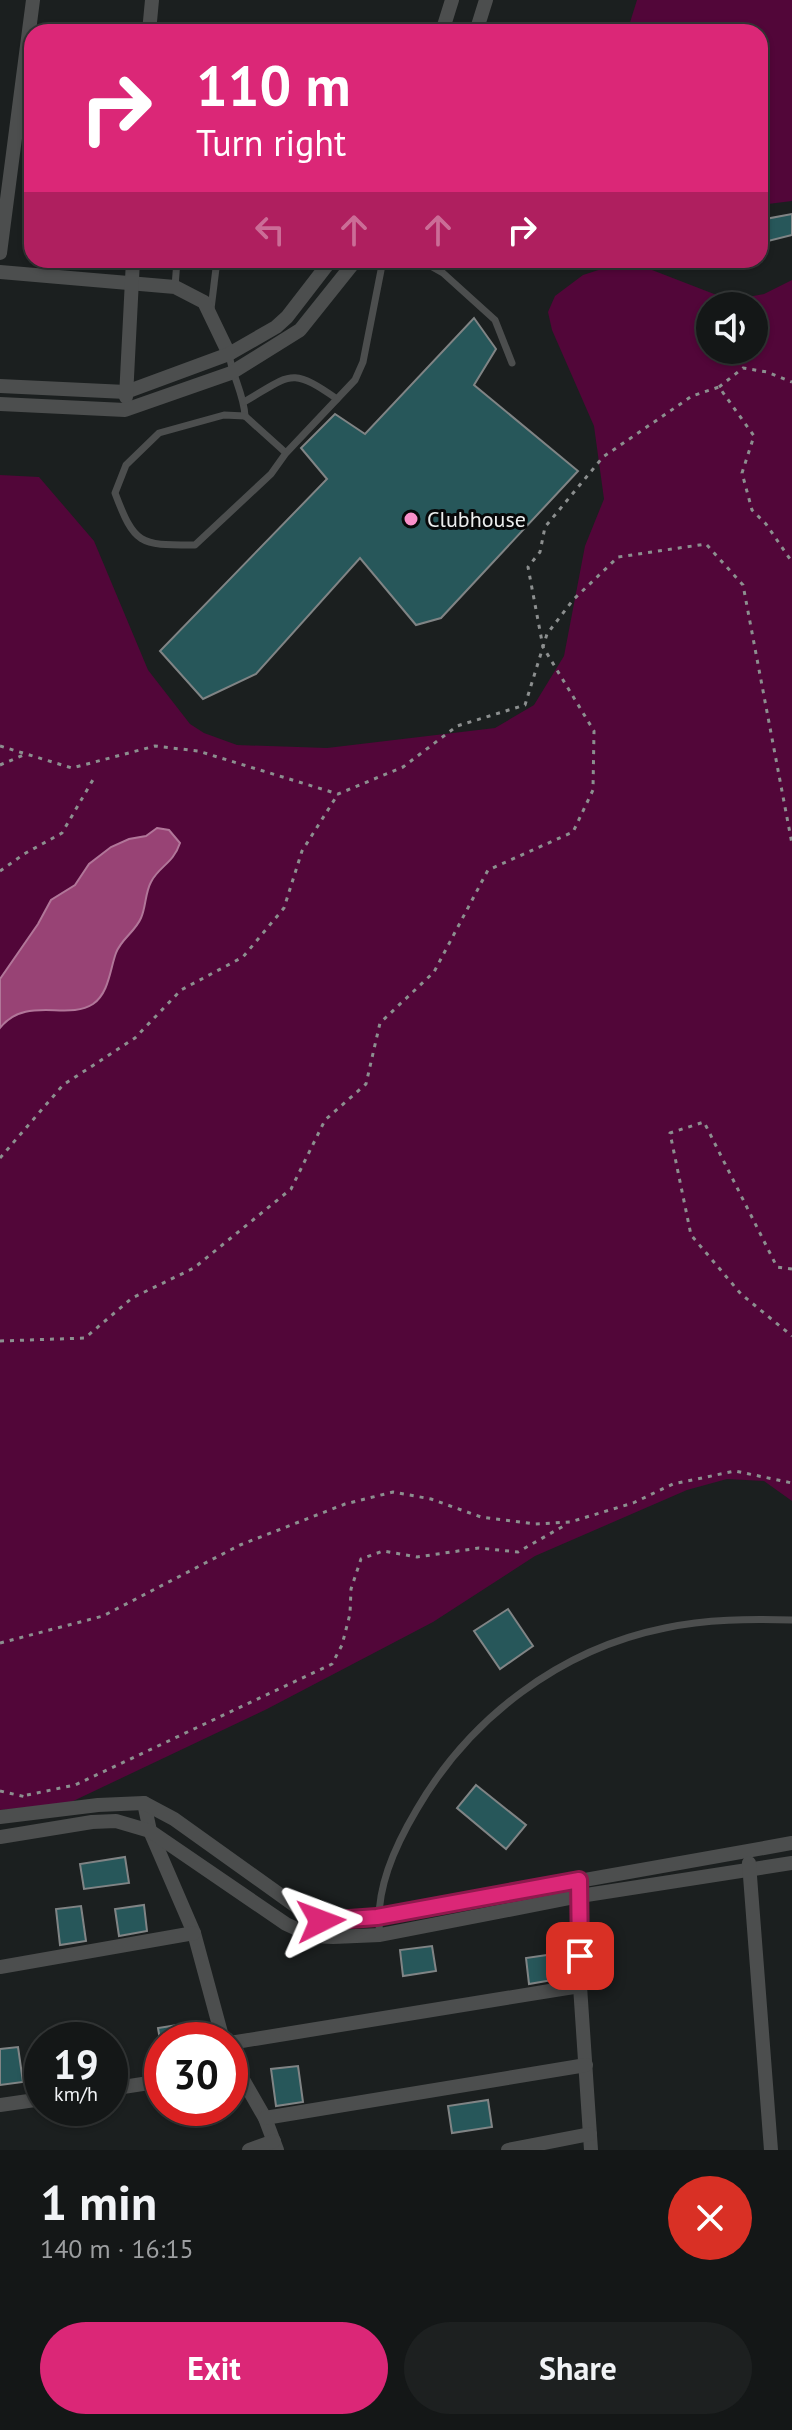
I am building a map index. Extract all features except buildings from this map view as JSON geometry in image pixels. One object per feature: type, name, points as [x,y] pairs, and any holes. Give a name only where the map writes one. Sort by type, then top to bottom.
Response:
[{"type":"street","points":[[30,24],[33,0]]},
{"type":"street","points":[[150,24],[152,0]]},
{"type":"street","points":[[444,24],[452,0]]},
{"type":"street","points":[[478,24],[486,0]]},
{"type":"street","points":[[0,253],[24,69]]},
{"type":"street","points":[[125,410],[133,268]]},
{"type":"street","points":[[0,386],[126,392],[229,354],[276,327],[325,268]]},
{"type":"street","points":[[0,404],[125,410],[231,373],[300,330],[350,268]]},
{"type":"street","points":[[0,272],[175,287],[204,302],[229,354]]},
{"type":"street","points":[[144,1803],[150,1831],[194,1933],[218,2022]]},
{"type":"street","points":[[0,1817],[98,1805],[144,1803],[174,1819],[311,1917],[335,1922],[792,1843]]},
{"type":"street","points":[[0,1837],[116,1821],[150,1831],[300,1931],[312,1936],[333,1937],[380,1935],[580,1896],[792,1863]]},
{"type":"street","points":[[748,1849],[771,2150]]},
{"type":"street","points":[[579,1880],[580,1986],[591,2150]]},
{"type":"street","points":[[0,1967],[194,1933]]},
{"type":"street","points":[[248,2040],[580,1986]]},
{"type":"street","points":[[265,2118],[586,2065]]},
{"type":"street","points":[[248,2091],[265,2118],[275,2146],[249,2150]]},
{"type":"street","points":[[0,2105],[24,2102]]},
{"type":"street","points":[[508,2150],[590,2134]]},
{"type":"lane","points":[[175,287],[176,268]]},
{"type":"lane","points":[[210,315],[216,268]]},
{"type":"lane","points":[[286,453],[245,416],[224,415],[159,433],[126,465],[115,493],[128,528],[144,542],[195,545],[271,474],[286,453],[355,380],[363,362],[381,268]]},
{"type":"lane","points":[[434,268],[495,320],[512,363]]},
{"type":"lane","points":[[229,354],[231,373],[244,402],[245,416]]},
{"type":"lane","points":[[244,402],[287,378],[298,377],[310,380],[337,399]]},
{"type":"lane","points":[[380,1935],[377,1917],[386,1874],[406,1826],[432,1782],[506,1702],[556,1669],[607,1644],[664,1628],[731,1619],[792,1620]]},
{"type":"path","points":[[0,1341],[85,1338],[132,1298],[194,1268],[291,1189],[325,1120],[366,1084],[380,1023],[434,972],[488,870],[573,832],[593,790],[594,731],[543,647],[528,567],[540,552],[545,527],[603,457],[692,396],[719,387],[743,368],[767,372],[792,382]]},
{"type":"path","points":[[719,387],[754,436],[742,473],[752,510],[766,524],[792,562]]},
{"type":"path","points":[[0,1158],[63,1085],[135,1038],[181,990],[243,957],[284,908],[302,851],[338,794],[403,767],[457,726],[525,705],[547,634],[573,600],[618,557],[706,544],[743,585],[792,844]]},
{"type":"path","points":[[0,746],[72,768],[155,746],[198,751],[338,794]]},
{"type":"path","points":[[0,765],[27,754]]},
{"type":"path","points":[[0,871],[62,833],[94,778]]},
{"type":"path","points":[[792,1269],[777,1267],[704,1122],[670,1133],[691,1235],[741,1294],[792,1336]]},
{"type":"path","points":[[27,1795],[75,1785],[332,1664],[342,1645],[350,1614],[351,1589],[361,1559],[383,1551],[417,1557],[479,1548],[518,1552],[570,1522],[633,1503],[673,1484],[735,1471],[792,1483]]},
{"type":"path","points":[[0,1643],[103,1616],[240,1545],[345,1504],[393,1492],[431,1499],[481,1517],[535,1524],[570,1522]]},
{"type":"shaded area","points":[[637,0],[792,0],[792,201],[768,204],[768,24],[630,24]]},
{"type":"shaded area","points":[[605,268],[652,270],[709,292],[696,292],[696,364],[768,364],[768,292],[792,280],[792,1501],[764,1481],[727,1479],[687,1490],[535,1556],[433,1622],[267,1709],[69,1803],[0,1810],[0,475],[39,477],[94,541],[148,670],[190,724],[204,733],[237,745],[327,748],[495,728],[534,705],[564,656],[585,546],[604,499],[594,426],[552,330],[548,312],[555,296],[583,275]]},
{"type":"shaded area","points":[[157,828],[169,830],[180,843],[174,856],[151,882],[141,918],[118,948],[106,987],[98,999],[83,1009],[22,1013],[10,1018],[0,1028],[0,979],[51,900],[75,885],[89,864],[111,847],[146,836]]},
{"type":"place","name":"Clubhouse","points":[[411,519]]},
{"type":"route","points":[[321,1921],[377,1917],[579,1880],[580,1956]]}]
